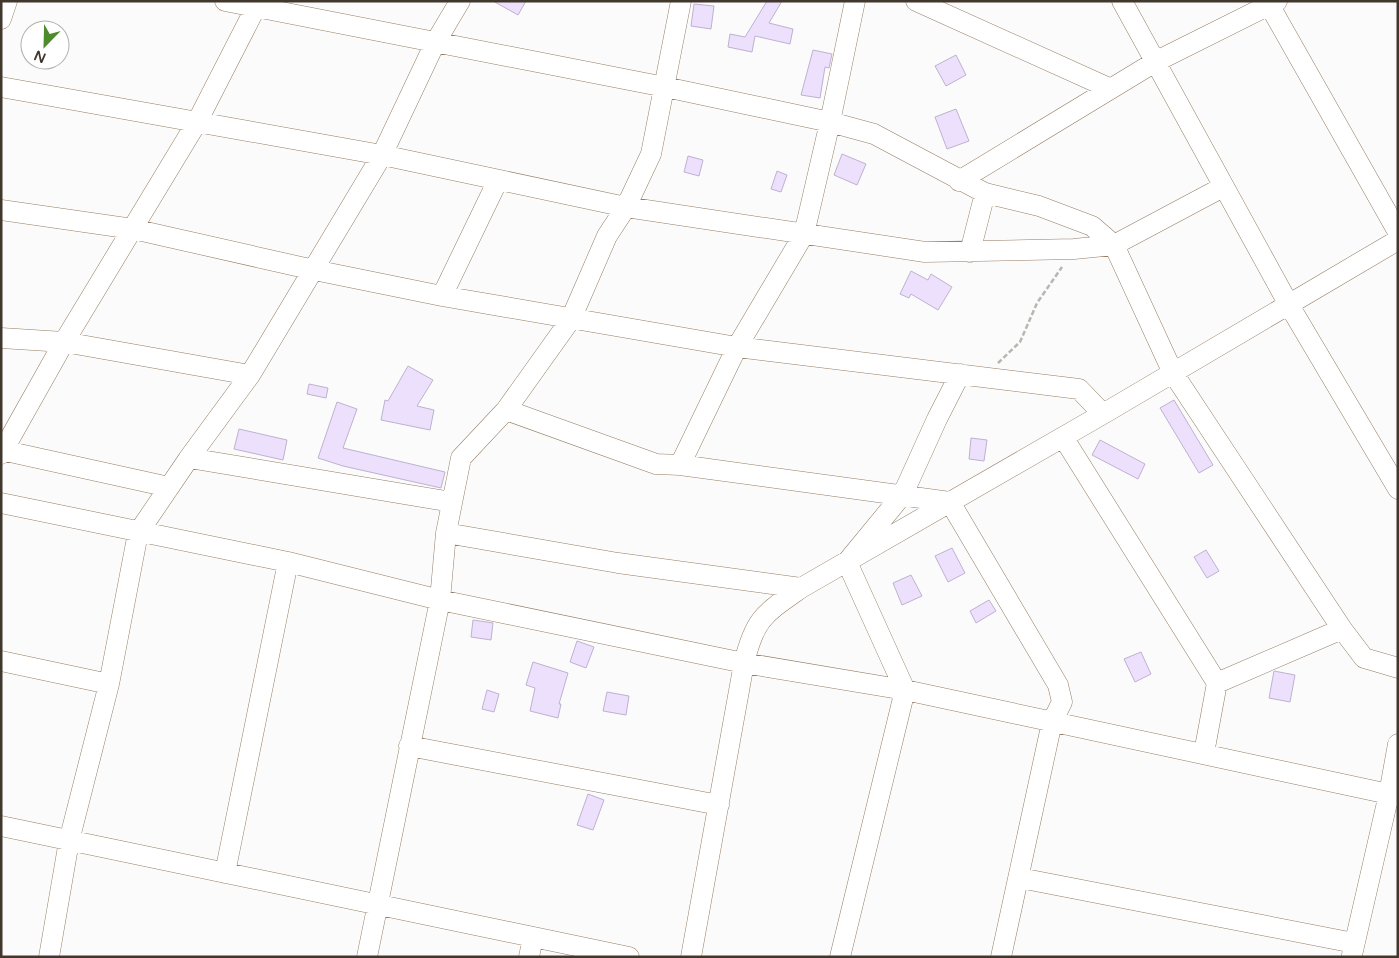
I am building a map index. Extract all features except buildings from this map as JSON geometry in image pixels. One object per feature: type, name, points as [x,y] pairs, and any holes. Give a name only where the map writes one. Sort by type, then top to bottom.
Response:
[{"type":"street","points":[[1,19],[7,1]]},
{"type":"street","points":[[225,1],[257,4],[435,43],[665,87],[830,122],[874,134],[984,193],[1039,206],[1092,226],[1114,245],[1173,373],[1342,629],[1364,658],[1398,668]]},
{"type":"street","points":[[49,957],[69,841],[109,684],[138,533],[189,458],[250,375],[314,270],[382,155],[435,43],[460,1]]},
{"type":"street","points":[[367,957],[440,600],[446,533],[461,458],[506,410],[571,319],[607,236],[626,207],[651,154],[681,1]]},
{"type":"street","points":[[680,464],[737,347],[804,234],[855,1]]},
{"type":"street","points":[[916,1],[1109,88]]},
{"type":"street","points":[[1122,1],[1289,305],[1398,489]]},
{"type":"street","points":[[959,181],[1109,88],[1155,62],[1271,3],[1398,232]]},
{"type":"street","points":[[169,487],[2,451],[64,342],[197,122],[257,4]]},
{"type":"street","points":[[1,87],[382,155],[626,207],[925,252],[1074,249],[1114,245],[1223,187]]},
{"type":"street","points":[[442,296],[498,180]]},
{"type":"street","points":[[970,252],[984,193]]},
{"type":"street","points":[[1,210],[133,229],[314,270],[442,296],[737,347],[1079,389],[1103,414]]},
{"type":"street","points":[[691,957],[744,663],[750,638],[765,613],[801,588],[1103,414],[1398,240]]},
{"type":"street","points":[[1,338],[64,342],[250,375]]},
{"type":"street","points":[[847,562],[903,494],[960,374]]},
{"type":"street","points":[[506,410],[656,464],[680,464],[950,502],[1058,685],[1062,702],[1052,722],[1020,878],[1001,957]]},
{"type":"street","points":[[1063,437],[1217,683],[1204,753]]},
{"type":"street","points":[[189,458],[452,502]]},
{"type":"street","points":[[1,503],[138,533],[288,562],[440,600],[744,663],[905,690],[1393,795]]},
{"type":"street","points":[[446,533],[618,563],[801,588]]},
{"type":"street","points":[[225,873],[288,562]]},
{"type":"street","points":[[840,957],[905,690],[847,562]]},
{"type":"street","points":[[1217,683],[1342,629]]},
{"type":"street","points":[[1,661],[109,684]]},
{"type":"street","points":[[1020,878],[1353,950],[1393,795],[1398,744]]},
{"type":"street","points":[[410,746],[719,805]]},
{"type":"street","points":[[1,826],[629,957]]},
{"type":"street","points":[[529,957],[533,937]]},
{"type":"path","points":[[984,376],[1020,342],[1037,303],[1074,249]]}]
